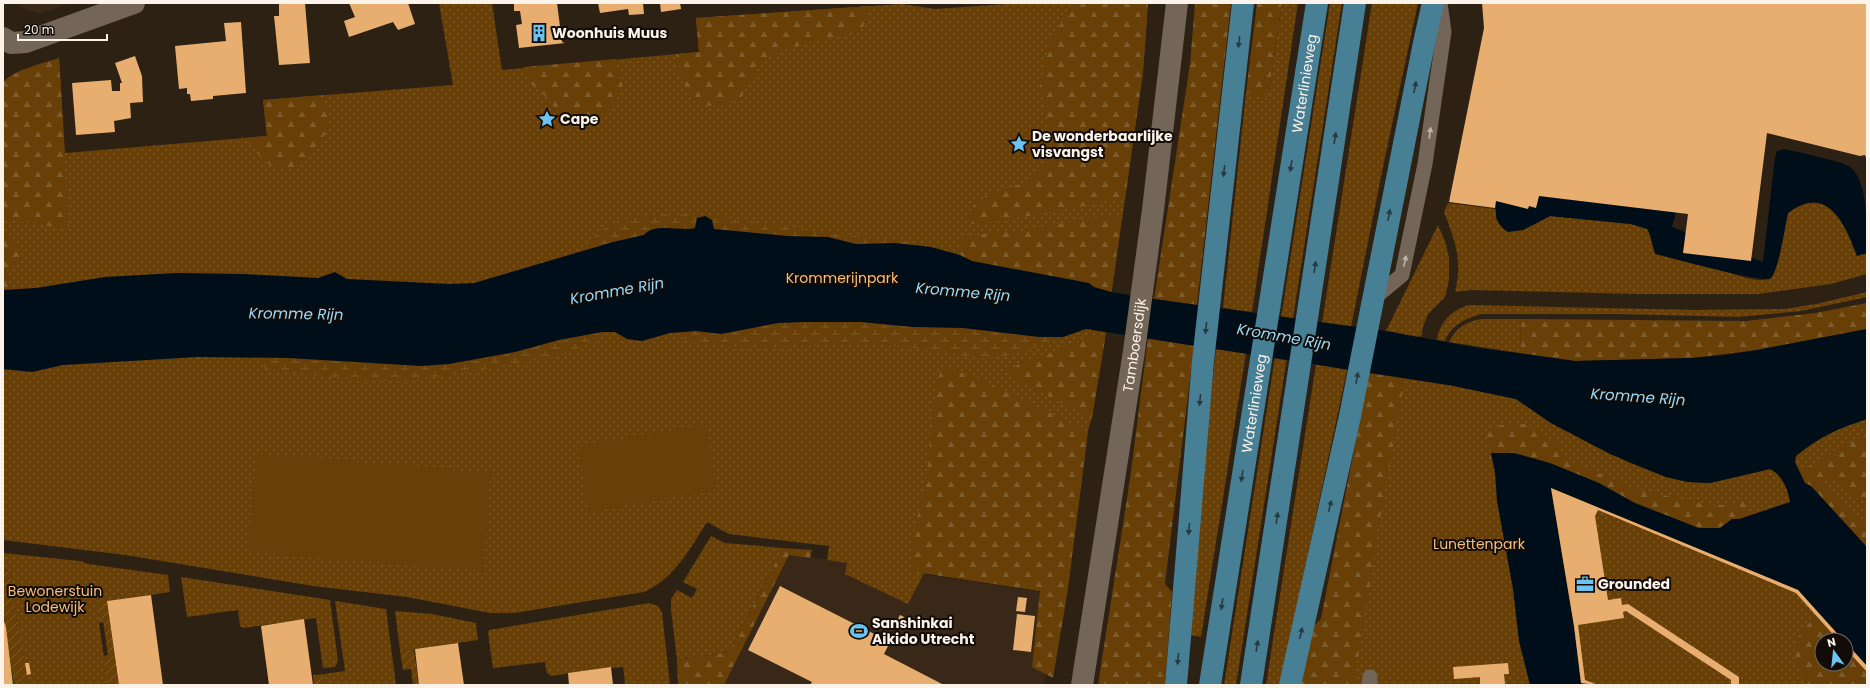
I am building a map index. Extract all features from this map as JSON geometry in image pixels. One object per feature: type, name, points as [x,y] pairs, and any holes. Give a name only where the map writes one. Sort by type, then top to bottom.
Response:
[{"type":"main road","points":[[1176,685],[1203,361],[1243,3]]},
{"type":"main road","name":"Waterlinieweg","points":[[1210,685],[1316,3]]},
{"type":"main road","points":[[1251,685],[1355,3]]},
{"type":"main road","points":[[1290,685],[1350,416],[1433,3]]},
{"type":"street","points":[[3,38],[11,43],[26,42],[134,3]]},
{"type":"street","name":"Tamboersdijk","points":[[1082,685],[1134,351],[1153,210],[1177,3]]},
{"type":"lane","points":[[1372,303],[1402,275],[1425,164],[1444,32],[1440,3]]},
{"type":"shaded area","points":[[18,3],[72,3],[39,14],[19,6]]},
{"type":"shaded area","points":[[790,554],[1060,595],[1044,685],[724,685]]},
{"type":"green space","name":"Krommerijnpark","points":[[439,3],[492,3],[502,70],[699,52],[696,18],[902,4],[935,9],[1022,3],[1148,3],[1143,72],[1105,339],[1092,417],[1088,431],[1067,595],[924,573],[908,604],[845,574],[847,563],[827,560],[829,546],[729,534],[707,522],[688,553],[673,571],[655,586],[644,592],[514,613],[490,613],[407,597],[313,586],[125,555],[3,540],[3,83],[7,78],[20,71],[59,58],[65,153],[267,136],[263,100],[453,85]]},
{"type":"green space","points":[[1073,3],[1148,3],[1143,72],[1125,199],[1001,221],[967,225],[970,213],[982,198],[1031,179],[1051,155],[1047,119],[1040,86],[1050,42]]},
{"type":"green space","points":[[1195,3],[1231,3],[1197,305],[1154,299],[1190,64]]},
{"type":"green space","points":[[1257,3],[1282,3],[1268,98],[1246,93]]},
{"type":"green space","points":[[1282,3],[1298,3],[1252,312],[1223,308],[1246,93],[1268,98]]},
{"type":"green space","points":[[1330,3],[1342,3],[1236,685],[1224,685]]},
{"type":"green space","points":[[1372,3],[1418,3],[1351,327],[1322,323]]},
{"type":"green space","points":[[870,6],[866,22],[860,31],[808,43],[776,53],[762,62],[741,98],[720,107],[703,105],[687,90],[676,71],[676,54],[699,52],[696,18]]},
{"type":"green space","points":[[59,58],[69,229],[3,219],[3,83],[13,74]]},
{"type":"green space","points":[[616,59],[623,85],[615,106],[580,128],[571,127],[543,94],[532,85],[525,74],[524,67]]},
{"type":"green space","points":[[323,95],[329,113],[329,121],[326,132],[321,141],[306,159],[297,166],[287,169],[270,165],[254,149],[248,138],[267,136],[263,100]]},
{"type":"green space","points":[[1814,202],[1824,205],[1833,211],[1847,231],[1857,255],[1867,253],[1867,274],[1831,284],[1758,294],[1637,294],[1471,290],[1455,292],[1458,260],[1457,251],[1444,212],[1448,203],[1496,209],[1496,219],[1504,229],[1523,230],[1550,216],[1631,224],[1647,229],[1651,236],[1711,265],[1746,278],[1761,280],[1771,278],[1788,213],[1802,205]]},
{"type":"green space","points":[[687,214],[702,215],[696,219],[695,228],[660,228],[644,235],[578,252],[601,231],[621,220],[642,216]]},
{"type":"green space","points":[[705,215],[875,239],[899,240],[911,242],[923,247],[894,243],[856,244],[828,237],[787,236],[714,229],[714,224]]},
{"type":"green space","points":[[1098,216],[1113,217],[1121,220],[1111,292],[1094,287],[1089,283],[972,261],[955,252],[966,236],[1026,230]]},
{"type":"green space","name":"Lunettenpark","points":[[1438,225],[1445,241],[1449,257],[1449,280],[1445,297],[1428,314],[1421,337],[1418,336],[1454,386],[1516,399],[1551,423],[1630,463],[1666,477],[1688,482],[1710,483],[1770,469],[1796,456],[1814,441],[1830,432],[1867,419],[1867,685],[1297,685],[1313,627],[1321,619],[1398,333],[1386,331]]},
{"type":"green space","points":[[3,231],[9,232],[20,253],[19,262],[9,275],[8,290],[3,290]]},
{"type":"green space","points":[[1867,292],[1867,297],[1801,311],[1738,317],[1619,314],[1481,314],[1459,323],[1451,331],[1445,341],[1437,340],[1441,327],[1448,317],[1457,310],[1469,305],[1696,310],[1785,309],[1816,304]]},
{"type":"green space","points":[[1867,303],[1867,329],[1757,350],[1692,358],[1575,361],[1520,353],[1521,319],[1746,321],[1815,313]]},
{"type":"green space","points":[[1481,319],[1521,319],[1520,353],[1449,342],[1458,329],[1462,326]]},
{"type":"green space","points":[[861,322],[913,327],[963,328],[1039,337],[1063,337],[1006,356],[981,358],[916,348],[882,345],[858,344],[782,347],[731,347],[683,339],[679,332],[696,331],[721,334],[778,323]]},
{"type":"green space","points":[[602,332],[582,347],[546,359],[437,377],[412,379],[360,379],[272,370],[265,369],[259,358],[409,365],[450,364],[469,362],[507,354]]},
{"type":"green space","points":[[1090,337],[1105,339],[1092,417],[1084,415],[1007,375],[1010,368]]},
{"type":"green space","points":[[1148,338],[1194,346],[1165,584],[1172,592],[1165,685],[1098,685],[1130,479]]},
{"type":"green space","points":[[1216,349],[1246,353],[1201,637],[1185,634]]},
{"type":"green space","points":[[1316,364],[1347,370],[1280,685],[1266,685]]},
{"type":"green space","points":[[942,366],[972,376],[1088,431],[1067,595],[1053,678],[1032,667],[1040,591],[909,571],[913,539],[927,472],[935,390]]},
{"type":"green space","points":[[1369,373],[1405,378],[1377,536],[1354,685],[1297,685],[1313,627],[1321,619]]},
{"type":"green space","points":[[1507,423],[1526,424],[1557,443],[1568,460],[1636,489],[1713,506],[1744,502],[1748,516],[1732,519],[1720,528],[1699,528],[1635,503],[1599,483],[1550,463],[1514,453],[1491,453],[1486,431]]},
{"type":"green space","points":[[706,424],[717,490],[588,512],[578,446]]},
{"type":"green space","points":[[1867,435],[1867,501],[1859,499],[1833,481],[1817,482],[1824,485],[1867,530],[1867,547],[1811,486],[1805,483],[1800,472],[1844,445]]},
{"type":"green space","points":[[256,453],[491,473],[483,571],[248,552]]},
{"type":"green space","points":[[711,536],[725,543],[783,548],[729,652],[677,660],[671,599],[677,590],[692,598],[697,589],[683,582]]},
{"type":"green space","points":[[783,548],[812,550],[810,558],[789,555],[724,685],[678,685],[677,660],[729,652]]},
{"type":"green space","name":"Bewonerstuin Lodewijk","points":[[3,553],[80,561],[88,564],[168,575],[170,592],[97,603],[103,620],[103,622],[99,623],[108,685],[27,685],[10,570],[3,571]]},
{"type":"green space","points":[[10,570],[28,685],[14,685],[3,612],[3,571]]},
{"type":"green space","points":[[181,577],[330,600],[338,661],[335,667],[323,668],[316,618],[244,628],[240,626],[238,610],[187,617]]},
{"type":"green space","points":[[107,601],[119,685],[108,685],[103,656],[108,655],[103,621],[99,621],[97,603]]},
{"type":"green space","points":[[335,601],[386,609],[396,685],[326,685],[324,674],[345,671]]},
{"type":"green space","points":[[649,603],[658,606],[662,612],[670,685],[619,685],[625,683],[623,667],[611,667],[551,676],[547,673],[545,662],[493,668],[488,633],[489,630]]},
{"type":"green space","points":[[395,611],[432,614],[476,623],[478,640],[400,651]]},
{"type":"green space","points":[[1816,615],[1831,632],[1814,632],[1814,672],[1854,672],[1854,658],[1867,672],[1867,685],[1807,685],[1801,677],[1795,658],[1796,641]]},
{"type":"green space","points":[[414,649],[419,685],[413,685],[411,669],[403,670],[400,651]]},
{"type":"green space","points":[[324,674],[326,685],[314,685],[313,675]]},
{"type":"water","points":[[1784,149],[1838,162],[1850,167],[1856,174],[1861,183],[1866,207],[1867,253],[1857,256],[1847,231],[1833,211],[1824,205],[1814,202],[1802,205],[1788,213],[1777,266],[1771,278],[1765,279],[1735,274],[1655,254],[1647,229],[1631,224],[1550,216],[1523,230],[1508,232],[1499,224],[1497,219],[1496,190],[1676,212],[1672,227],[1763,262],[1775,157],[1777,151]]},
{"type":"water","name":"Kromme Rijn","points":[[705,216],[712,220],[714,229],[787,236],[828,237],[856,244],[895,243],[931,247],[960,255],[972,261],[1089,283],[1094,287],[1111,292],[1386,331],[1479,348],[1575,361],[1692,358],[1726,355],[1867,329],[1867,419],[1838,429],[1821,438],[1796,456],[1795,462],[1805,483],[1811,486],[1867,547],[1867,666],[1854,652],[1854,632],[1836,632],[1798,590],[1551,488],[1574,626],[1581,683],[1586,685],[1530,685],[1519,641],[1513,589],[1497,501],[1495,473],[1491,453],[1514,453],[1550,463],[1599,483],[1635,503],[1699,528],[1720,528],[1732,519],[1739,519],[1790,502],[1789,497],[1786,487],[1781,479],[1770,469],[1710,483],[1688,482],[1666,477],[1610,454],[1551,423],[1516,399],[1454,386],[1086,329],[1063,337],[1039,337],[963,328],[913,327],[861,322],[778,323],[721,334],[696,331],[670,333],[642,341],[627,339],[615,332],[602,332],[559,340],[515,352],[449,364],[422,366],[288,358],[198,357],[63,365],[32,372],[3,369],[3,290],[36,288],[105,277],[176,273],[244,274],[318,278],[335,272],[347,279],[449,284],[474,283],[613,242],[644,235],[654,229],[695,228],[697,218]]},
{"type":"building","points":[[305,3],[310,63],[279,65],[274,16],[279,16],[279,4]]},
{"type":"building","points":[[349,3],[408,3],[415,24],[398,30],[393,22],[349,37],[344,21],[355,17]]},
{"type":"building","name":"Woonhuis Muus","points":[[514,3],[557,3],[562,42],[565,43],[519,48],[516,25],[522,24],[520,11],[514,11]]},
{"type":"building","points":[[598,3],[643,3],[644,14],[629,15],[628,9],[600,13]]},
{"type":"building","points":[[660,3],[680,3],[681,9],[661,12]]},
{"type":"building","points":[[1482,3],[1867,3],[1867,161],[1865,155],[1860,156],[1767,133],[1751,261],[1683,253],[1688,214],[1539,196],[1536,208],[1529,206],[1528,209],[1496,201],[1495,208],[1449,202],[1484,28]]},
{"type":"building","points":[[241,22],[246,93],[213,96],[213,99],[191,101],[190,94],[187,94],[187,88],[179,89],[175,46],[226,41],[224,23]]},
{"type":"building","points":[[135,56],[142,76],[143,102],[130,103],[131,118],[114,121],[115,132],[76,135],[72,83],[111,80],[112,91],[120,91],[120,83],[122,83],[115,63]]},
{"type":"building","points":[[1551,488],[1798,590],[1836,632],[1831,632],[1796,593],[1598,510],[1595,516],[1608,600],[1621,598],[1622,605],[1628,604],[1739,677],[1739,685],[1731,685],[1731,680],[1626,611],[1623,612],[1624,618],[1578,625],[1585,680],[1598,685],[1581,683],[1574,626]]},
{"type":"building","points":[[780,586],[890,642],[884,654],[944,685],[810,685],[812,682],[748,650]]},
{"type":"building","points":[[151,595],[163,685],[119,685],[107,601]]},
{"type":"building","points":[[1018,597],[1027,598],[1025,612],[1016,611]]},
{"type":"building","points":[[1017,614],[1035,616],[1031,652],[1013,650]]},
{"type":"building","points":[[900,615],[904,617],[900,626],[896,623]]},
{"type":"building","points":[[3,618],[6,627],[13,685],[3,685]]},
{"type":"building","points":[[304,619],[313,685],[269,685],[261,626]]},
{"type":"building","points":[[458,643],[464,685],[419,685],[415,649]]},
{"type":"building","points":[[1854,652],[1867,666],[1867,672],[1854,658]]},
{"type":"building","points":[[25,663],[29,663],[31,674],[27,675]]},
{"type":"building","points":[[1508,663],[1509,674],[1504,674],[1505,684],[1480,685],[1480,677],[1454,679],[1453,667]]},
{"type":"building","points":[[611,667],[613,685],[569,685],[568,673]]},
{"type":"place","name":"Woonhuis Muus","points":[[539,33]]},
{"type":"place","name":"Cape","points":[[547,119]]},
{"type":"place","name":"De wonderbaarlijke visvangst","points":[[1019,144]]},
{"type":"place","name":"Grounded","points":[[1585,584]]},
{"type":"place","name":"Sanshinkai Aikido Utrecht","points":[[859,631]]}]
